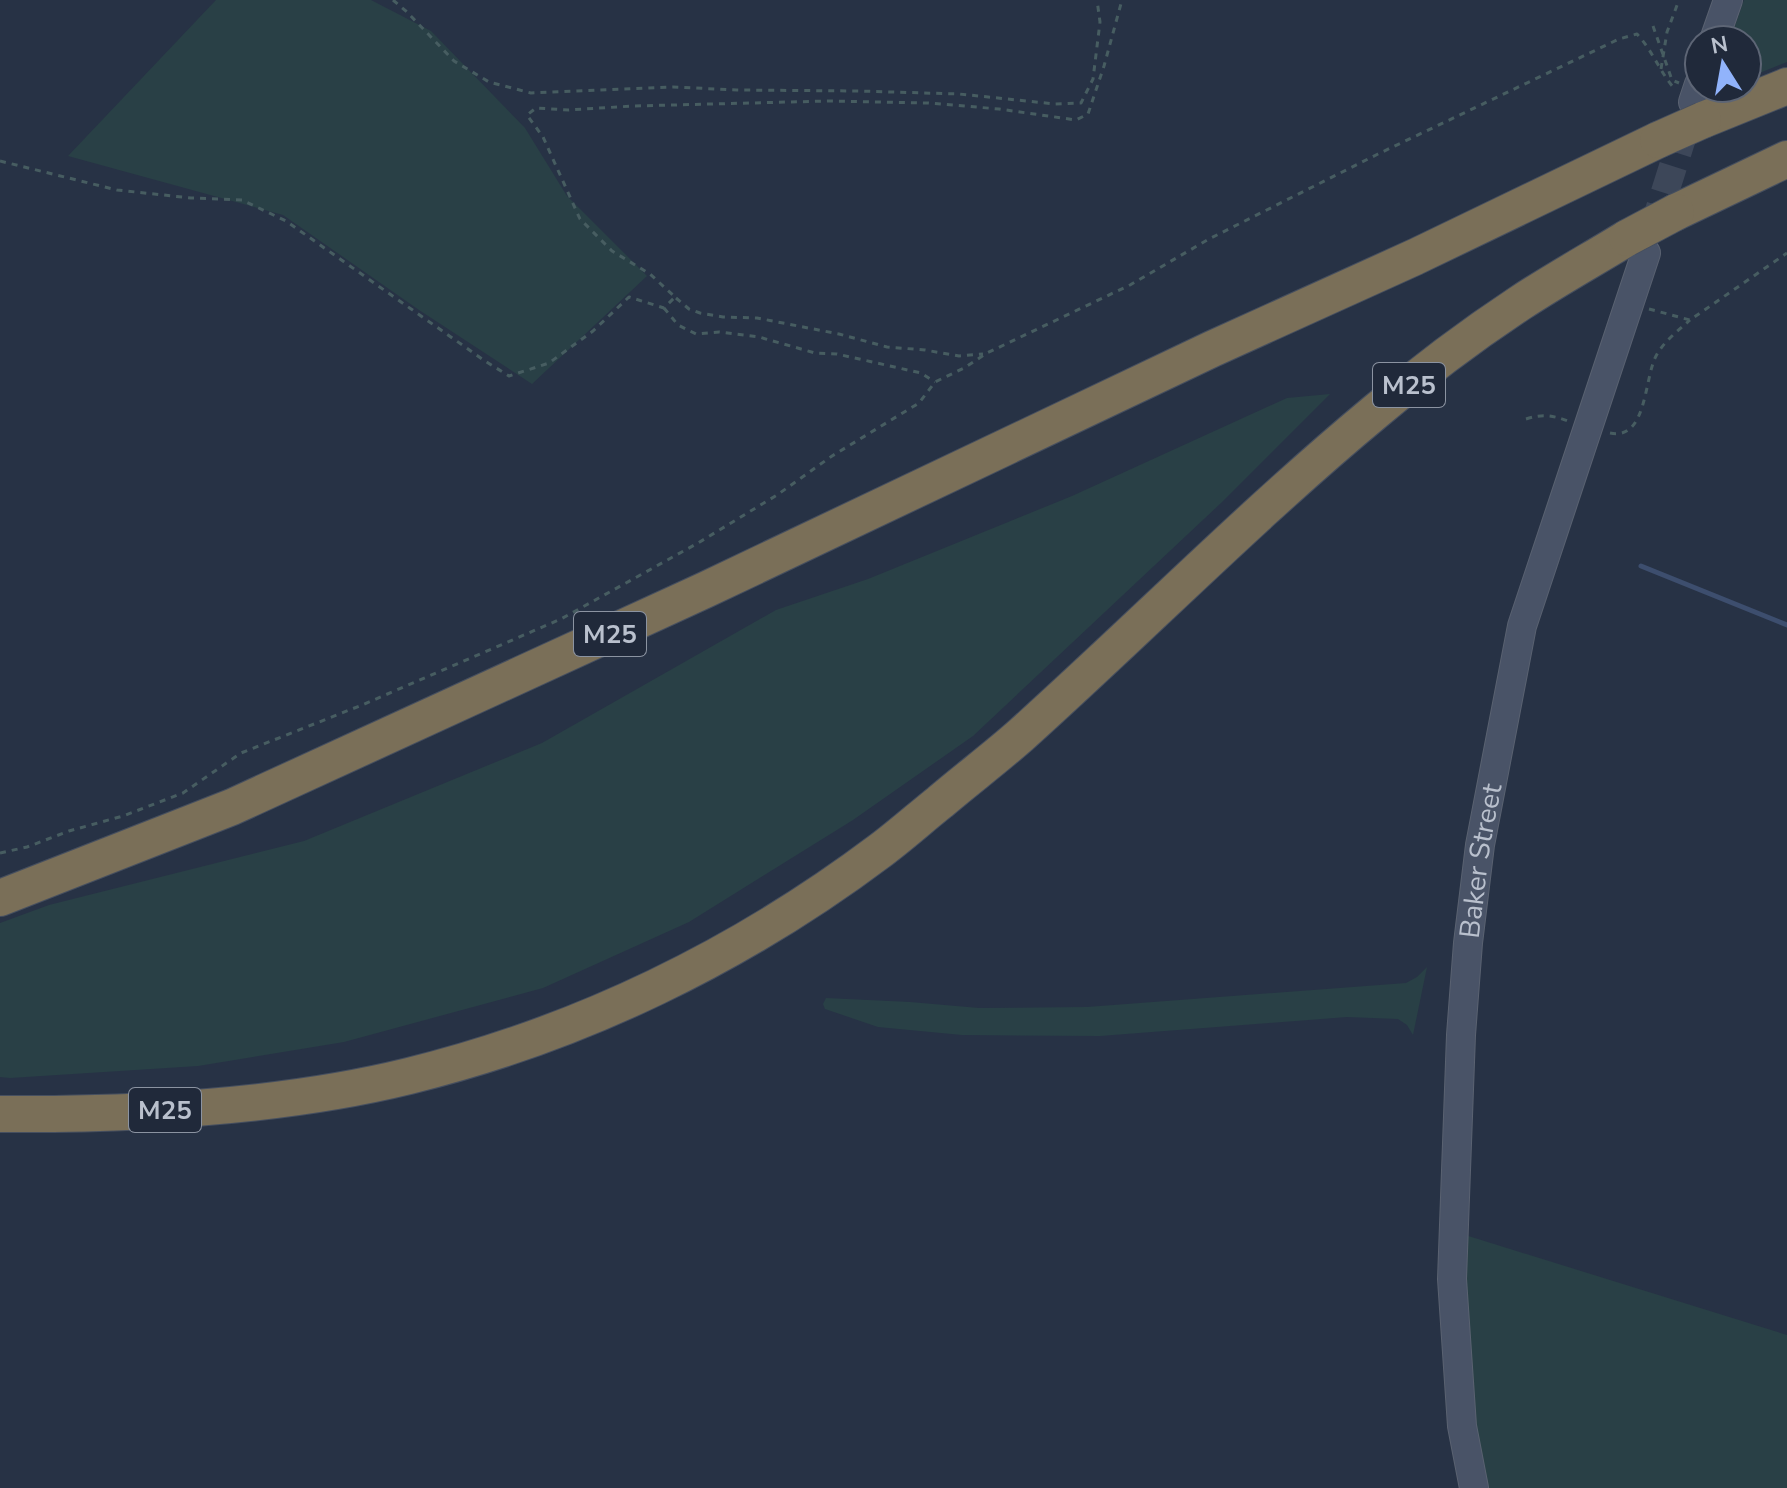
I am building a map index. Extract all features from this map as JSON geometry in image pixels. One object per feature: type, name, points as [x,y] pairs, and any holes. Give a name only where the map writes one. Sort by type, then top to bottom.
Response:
[{"type":"highway","name":"M25","points":[[1763,89],[1787,86]]},
{"type":"highway","name":"M25","points":[[0,898],[232,807],[345,756],[1212,349],[1415,257],[1658,140],[1687,104]]},
{"type":"highway","name":"M25","points":[[0,1114],[180,1109],[262,1102],[407,1077],[500,1051],[588,1018],[681,976],[788,915],[881,849],[1019,737],[1222,547],[1375,412],[1438,362],[1519,303],[1636,246],[1676,212],[1787,159]]},
{"type":"street","points":[[1720,24],[1728,0]]},
{"type":"street","name":"Baker Street","points":[[1474,1488],[1462,1426],[1452,1279],[1461,1035],[1480,845],[1522,626],[1630,304],[1636,246]]},
{"type":"path","points":[[393,0],[454,61],[489,82],[531,93],[673,87],[959,94],[1055,104],[1081,103],[1093,79],[1100,22],[1097,0]]},
{"type":"path","points":[[987,353],[959,356],[887,347],[757,318],[723,317],[689,309],[650,274],[612,251],[580,219],[543,137],[527,115],[536,108],[569,110],[829,101],[928,103],[1076,120],[1088,114],[1122,0]]},
{"type":"path","points":[[1661,72],[1667,32],[1679,0]]},
{"type":"path","points":[[1653,26],[1672,80],[1683,89]]},
{"type":"path","points":[[0,853],[123,816],[183,793],[241,753],[387,695],[561,619],[777,495],[832,456],[919,403],[935,382],[987,353],[1130,285],[1209,239],[1378,154],[1619,39],[1637,34],[1649,48],[1661,72],[1683,89]]},
{"type":"path","points":[[1082,100],[1090,105]]},
{"type":"path","points":[[0,161],[117,190],[242,200],[286,221],[509,376],[549,363],[593,331],[629,297],[664,308],[678,325],[696,334],[719,332],[759,337],[815,353],[837,354],[921,373],[935,382]]},
{"type":"path","points":[[1526,419],[1542,414],[1617,434],[1629,431],[1639,418],[1655,358],[1663,345],[1690,320],[1787,253]]},
{"type":"path","points":[[664,308],[675,297]]},
{"type":"path","points":[[1630,304],[1690,320]]},
{"type":"green space","points":[[216,0],[371,0],[431,31],[525,128],[567,196],[647,276],[532,384],[283,215],[68,156]]},
{"type":"green space","points":[[1744,0],[1787,0],[1787,62],[1763,72],[1763,24],[1736,24]]},
{"type":"green space","points":[[1330,394],[1221,503],[973,736],[853,820],[689,922],[543,988],[344,1042],[198,1066],[0,1077],[0,923],[49,905],[304,841],[542,743],[776,610],[868,579],[1072,496],[1287,398]]},
{"type":"green space","points":[[1427,967],[1413,1035],[1407,1025],[1398,1019],[1347,1017],[1100,1036],[962,1035],[878,1027],[825,1009],[823,1004],[826,998],[979,1008],[1087,1007],[1406,983]]},
{"type":"green space","points":[[1462,1234],[1787,1335],[1787,1488],[1483,1488],[1471,1414]]},
{"type":"waterway","points":[[1641,566],[1787,625]]},
{"type":"tunnel","points":[[1652,233],[1689,116]]}]
